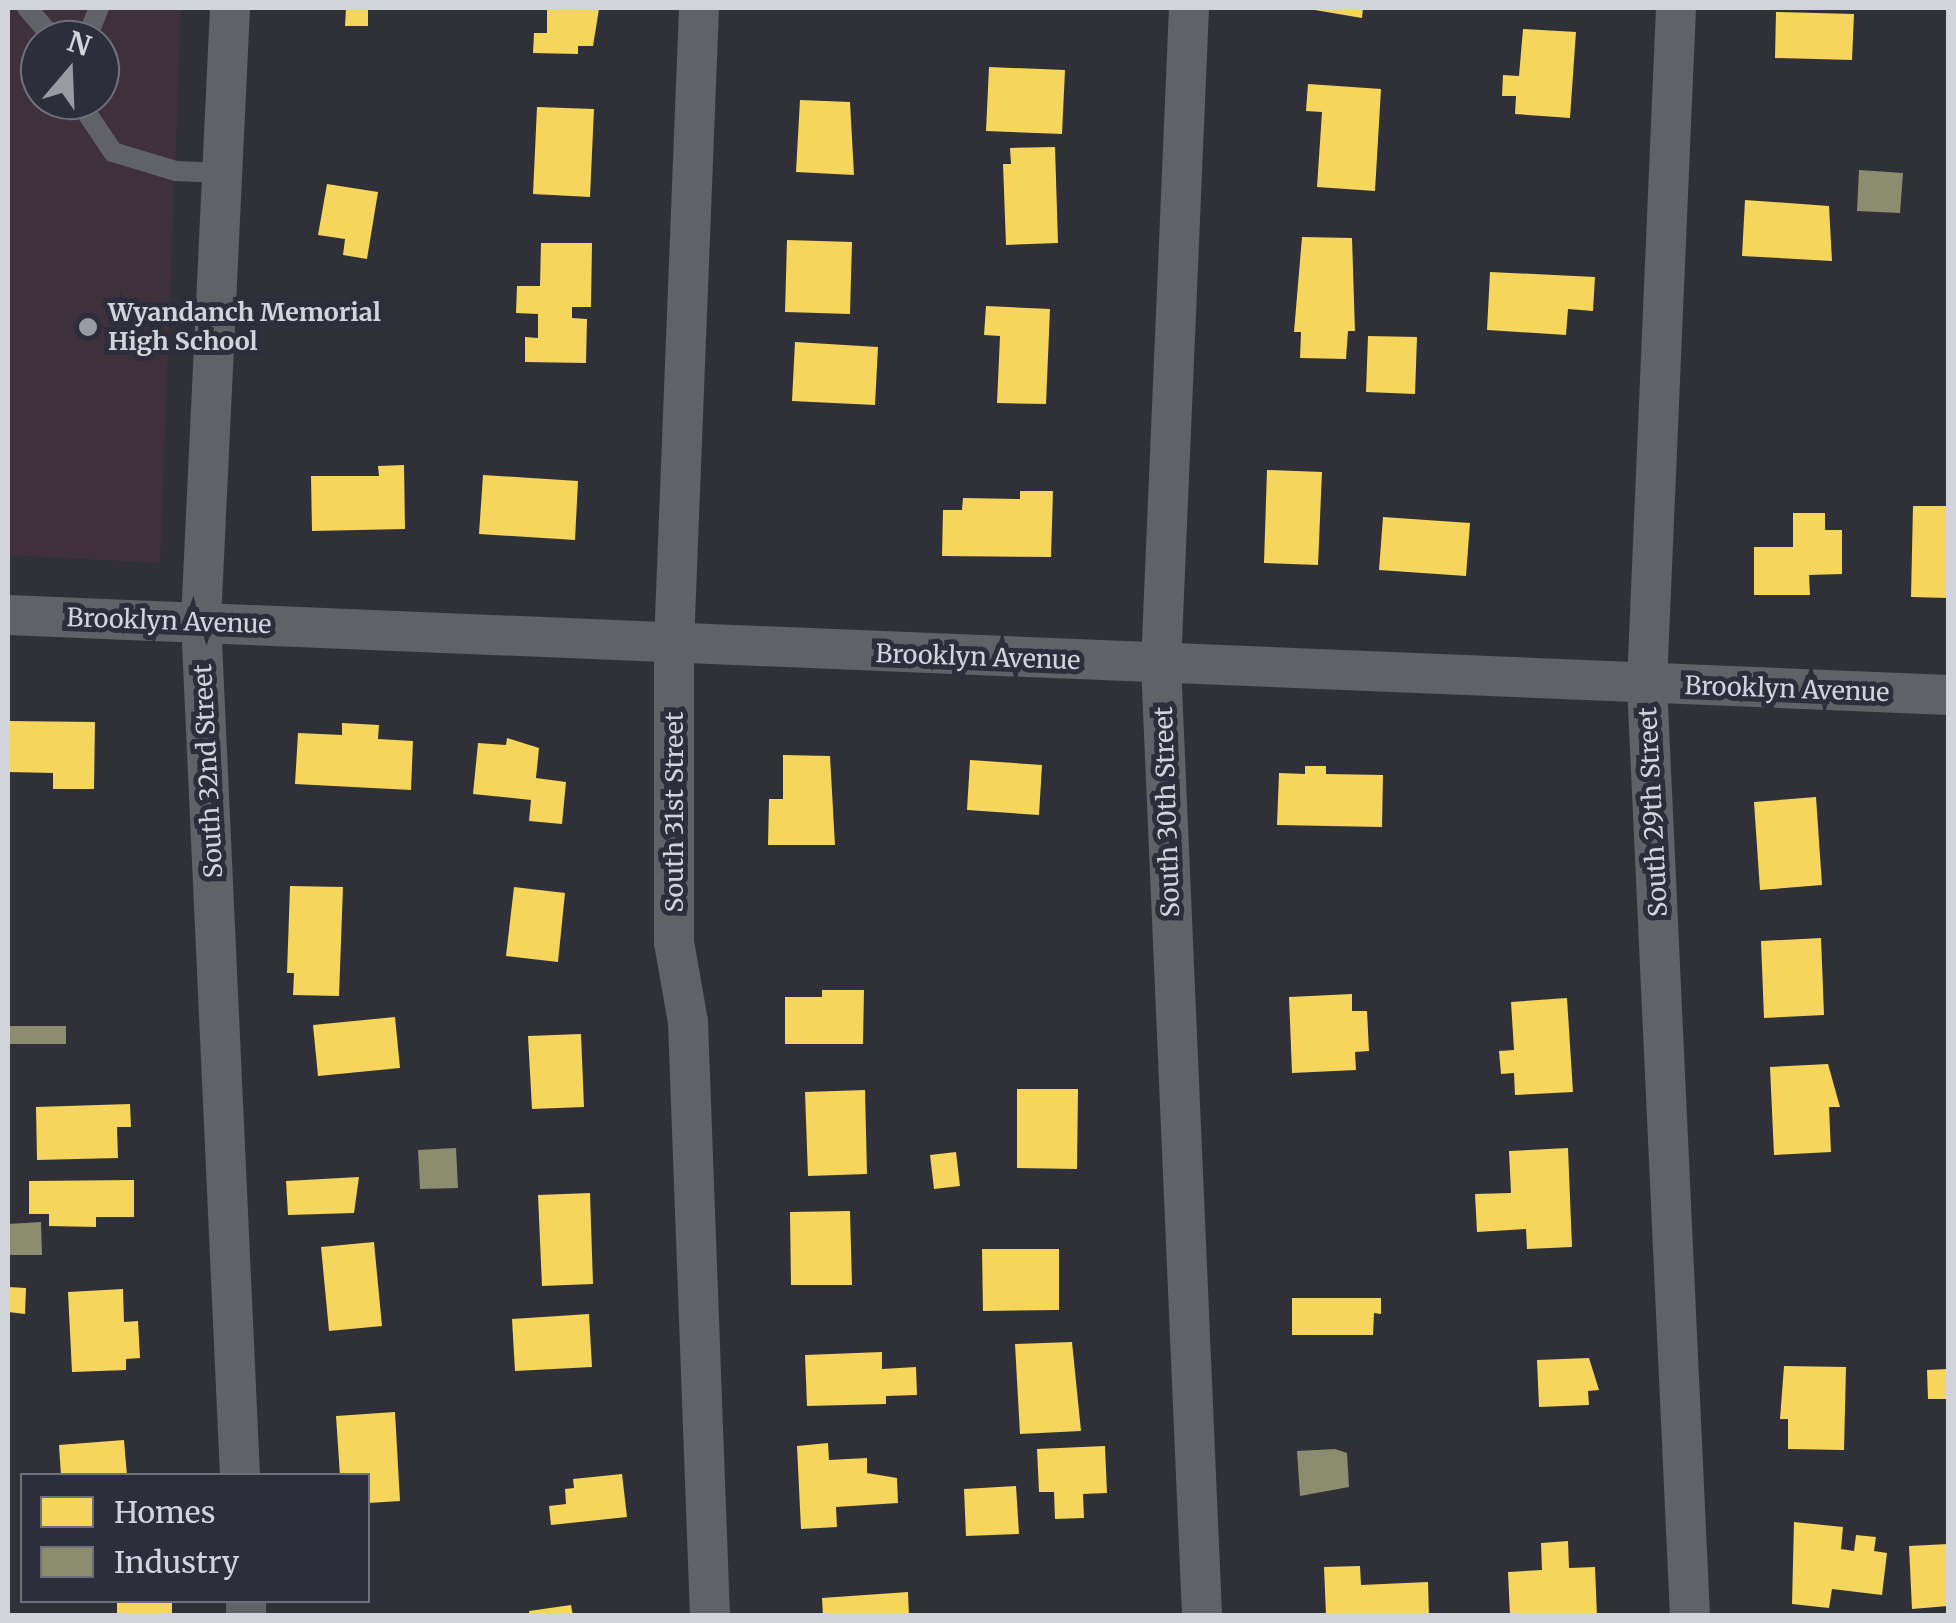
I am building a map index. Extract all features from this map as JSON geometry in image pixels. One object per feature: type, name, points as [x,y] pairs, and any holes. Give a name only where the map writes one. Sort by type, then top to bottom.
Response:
[{"type":"street","name":"South 32nd Street","points":[[230,8],[201,620],[240,1473]]},
{"type":"street","name":"South 31st Street","points":[[699,8],[674,644],[674,942],[688,1022],[710,1616]]},
{"type":"street","name":"South 30th Street","points":[[1189,8],[1161,664],[1202,1616]]},
{"type":"street","name":"South 29th Street","points":[[1676,8],[1647,684],[1690,1616]]},
{"type":"street","name":"Brooklyn Avenue","points":[[8,615],[201,620],[674,644],[1948,696]]},
{"type":"lane","points":[[91,120],[112,152],[176,171],[222,173]]},
{"type":"shaded area","name":"Wyandanch Memorial High School","points":[[8,8],[181,8],[160,563],[8,555]]},
{"type":"building: Homes","points":[[346,8],[368,8],[368,26],[345,26]]},
{"type":"building: Homes","points":[[547,8],[599,9],[593,46],[578,46],[578,54],[533,53],[534,33],[547,33]]},
{"type":"building: Homes","points":[[1303,8],[1363,8],[1362,18]]},
{"type":"building: Homes","points":[[1776,12],[1854,14],[1852,60],[1775,58]]},
{"type":"building: Homes","points":[[1523,29],[1576,32],[1570,118],[1515,114],[1516,96],[1502,96],[1503,75],[1519,76]]},
{"type":"building: Homes","points":[[989,67],[1065,70],[1062,134],[986,131]]},
{"type":"building: Homes","points":[[1308,84],[1381,89],[1375,191],[1317,187],[1322,112],[1306,111]]},
{"type":"building: Homes","points":[[800,100],[850,102],[854,175],[796,172]]},
{"type":"building: Homes","points":[[537,107],[594,109],[590,197],[533,194]]},
{"type":"building: Homes","points":[[1055,147],[1058,243],[1006,245],[1003,164],[1011,164],[1010,148]]},
{"type":"building: Homes","points":[[327,184],[378,192],[367,259],[343,255],[345,239],[318,235]]},
{"type":"building: Homes","points":[[1745,200],[1829,206],[1832,261],[1742,256]]},
{"type":"building: Homes","points":[[1302,237],[1352,238],[1355,331],[1348,331],[1346,359],[1300,358],[1301,332],[1294,332]]},
{"type":"building: Homes","points":[[787,240],[852,242],[850,314],[785,312]]},
{"type":"building: Homes","points":[[541,243],[592,243],[591,307],[572,307],[572,318],[587,319],[586,363],[525,362],[525,337],[538,338],[538,314],[516,313],[517,286],[540,286]]},
{"type":"building: Homes","points":[[1490,272],[1595,277],[1593,311],[1568,309],[1566,335],[1487,330]]},
{"type":"building: Homes","points":[[986,306],[1050,309],[1046,404],[997,403],[1000,336],[984,335]]},
{"type":"building: Homes","points":[[1368,336],[1417,337],[1415,394],[1366,392]]},
{"type":"building: Homes","points":[[795,342],[878,347],[875,405],[792,401]]},
{"type":"building: Homes","points":[[404,465],[405,529],[312,531],[311,476],[379,476],[378,466]]},
{"type":"building: Homes","points":[[1267,470],[1322,472],[1318,565],[1264,563]]},
{"type":"building: Homes","points":[[483,475],[578,481],[575,540],[479,534]]},
{"type":"building: Homes","points":[[1020,491],[1053,491],[1051,557],[942,556],[943,510],[962,510],[963,498],[1020,499]]},
{"type":"building: Homes","points":[[1913,506],[1948,506],[1948,598],[1911,597]]},
{"type":"building: Homes","points":[[1793,513],[1825,513],[1825,530],[1842,530],[1842,574],[1809,575],[1810,595],[1754,595],[1754,547],[1793,547]]},
{"type":"building: Homes","points":[[1383,517],[1470,523],[1466,576],[1379,570]]},
{"type":"building: Homes","points":[[8,721],[95,722],[94,789],[53,789],[53,773],[8,772]]},
{"type":"building: Homes","points":[[342,723],[379,725],[378,739],[413,741],[411,790],[295,784],[298,733],[342,735]]},
{"type":"building: Homes","points":[[507,738],[539,748],[536,778],[566,782],[562,824],[529,821],[531,800],[473,794],[478,743],[506,745]]},
{"type":"building: Homes","points":[[783,755],[830,756],[835,845],[768,845],[769,799],[783,799]]},
{"type":"building: Homes","points":[[970,760],[1042,765],[1039,815],[967,810]]},
{"type":"building: Homes","points":[[1305,766],[1326,766],[1326,774],[1383,775],[1382,827],[1277,825],[1279,773],[1305,774]]},
{"type":"building: Homes","points":[[1816,797],[1822,885],[1760,890],[1754,802]]},
{"type":"building: Homes","points":[[290,886],[343,887],[339,996],[293,995],[294,973],[287,973]]},
{"type":"building: Homes","points":[[514,887],[565,893],[558,962],[506,956]]},
{"type":"building: Homes","points":[[1821,938],[1824,1015],[1764,1018],[1761,941]]},
{"type":"building: Homes","points":[[822,990],[864,990],[863,1044],[785,1044],[785,997],[822,997]]},
{"type":"building: Homes","points":[[1352,994],[1352,1011],[1367,1011],[1369,1051],[1355,1052],[1356,1070],[1292,1073],[1289,997]]},
{"type":"building: Homes","points":[[1567,998],[1573,1092],[1515,1095],[1514,1073],[1501,1074],[1499,1051],[1514,1050],[1511,1002]]},
{"type":"building: Homes","points":[[395,1017],[400,1068],[318,1076],[313,1025]]},
{"type":"building: Homes","points":[[581,1034],[584,1107],[532,1109],[528,1036]]},
{"type":"building: Homes","points":[[1828,1064],[1840,1107],[1829,1107],[1831,1152],[1774,1155],[1770,1067]]},
{"type":"building: Homes","points":[[1017,1089],[1078,1089],[1077,1169],[1017,1168]]},
{"type":"building: Homes","points":[[865,1090],[867,1174],[808,1176],[805,1092]]},
{"type":"building: Homes","points":[[130,1104],[131,1127],[117,1127],[118,1158],[37,1160],[36,1107]]},
{"type":"building: Homes","points":[[1568,1148],[1572,1247],[1527,1249],[1526,1229],[1477,1232],[1475,1194],[1511,1193],[1509,1151]]},
{"type":"building: Homes","points":[[956,1152],[960,1186],[934,1189],[930,1155]]},
{"type":"building: Homes","points":[[359,1177],[354,1213],[288,1215],[286,1181]]},
{"type":"building: Homes","points":[[134,1180],[134,1217],[96,1217],[96,1227],[49,1226],[49,1214],[29,1214],[29,1181]]},
{"type":"building: Homes","points":[[590,1193],[593,1284],[542,1286],[538,1195]]},
{"type":"building: Homes","points":[[850,1211],[852,1285],[791,1285],[790,1212]]},
{"type":"building: Homes","points":[[374,1242],[382,1326],[329,1331],[321,1247]]},
{"type":"building: Homes","points":[[982,1249],[1059,1249],[1059,1310],[983,1311]]},
{"type":"building: Homes","points":[[8,1287],[26,1288],[25,1314],[8,1312]]},
{"type":"building: Homes","points":[[123,1289],[124,1322],[138,1321],[140,1358],[126,1359],[126,1370],[72,1372],[68,1292]]},
{"type":"building: Homes","points":[[1292,1298],[1381,1298],[1381,1314],[1374,1313],[1373,1335],[1292,1335]]},
{"type":"building: Homes","points":[[589,1314],[592,1367],[515,1371],[512,1319]]},
{"type":"building: Homes","points":[[1072,1342],[1081,1431],[1020,1434],[1015,1344]]},
{"type":"building: Homes","points":[[882,1352],[882,1369],[916,1367],[917,1395],[886,1396],[886,1404],[807,1406],[805,1355]]},
{"type":"building: Homes","points":[[1589,1358],[1599,1390],[1588,1391],[1589,1405],[1539,1407],[1537,1360]]},
{"type":"building: Homes","points":[[1784,1366],[1846,1367],[1844,1450],[1788,1449],[1788,1419],[1780,1419]]},
{"type":"building: Homes","points":[[1948,1369],[1948,1399],[1928,1399],[1927,1370]]},
{"type":"building: Homes","points":[[395,1412],[400,1501],[370,1503],[370,1473],[340,1473],[336,1416]]},
{"type":"building: Homes","points":[[124,1440],[127,1473],[61,1473],[59,1445]]},
{"type":"building: Homes","points":[[828,1443],[829,1460],[867,1458],[867,1473],[897,1478],[898,1503],[836,1507],[837,1527],[801,1529],[797,1446]]},
{"type":"building: Homes","points":[[1105,1446],[1107,1493],[1083,1494],[1084,1518],[1055,1519],[1054,1492],[1039,1492],[1037,1449]]},
{"type":"building: Homes","points":[[622,1474],[627,1517],[551,1525],[549,1506],[566,1504],[565,1489],[574,1488],[573,1479]]},
{"type":"building: Homes","points":[[1016,1486],[1019,1534],[966,1536],[964,1489]]},
{"type":"building: Homes","points":[[1794,1522],[1843,1527],[1841,1549],[1854,1551],[1856,1535],[1876,1537],[1874,1551],[1887,1553],[1882,1595],[1832,1589],[1829,1608],[1792,1604]]},
{"type":"building: Homes","points":[[1568,1541],[1569,1568],[1595,1567],[1597,1616],[1510,1616],[1508,1572],[1542,1570],[1541,1543]]},
{"type":"building: Homes","points":[[1948,1544],[1948,1606],[1912,1609],[1909,1546]]},
{"type":"building: Homes","points":[[1360,1566],[1361,1585],[1428,1582],[1429,1616],[1326,1616],[1324,1567]]},
{"type":"building: Homes","points":[[908,1592],[909,1616],[823,1616],[822,1598]]},
{"type":"building: Homes","points":[[117,1603],[172,1603],[172,1616],[117,1616]]},
{"type":"building: Homes","points":[[571,1605],[573,1616],[530,1616],[529,1611]]},
{"type":"building: Industry","points":[[1859,170],[1903,173],[1900,213],[1857,211]]},
{"type":"building: Industry","points":[[8,1026],[66,1026],[66,1044],[8,1044]]},
{"type":"building: Industry","points":[[456,1148],[458,1188],[420,1189],[418,1150]]},
{"type":"building: Industry","points":[[41,1222],[42,1255],[8,1255],[8,1224]]},
{"type":"building: Industry","points":[[1335,1449],[1347,1453],[1349,1487],[1300,1496],[1297,1451]]},
{"type":"place","name":"Wyandanch Memorial High School","points":[[88,327]]}]
